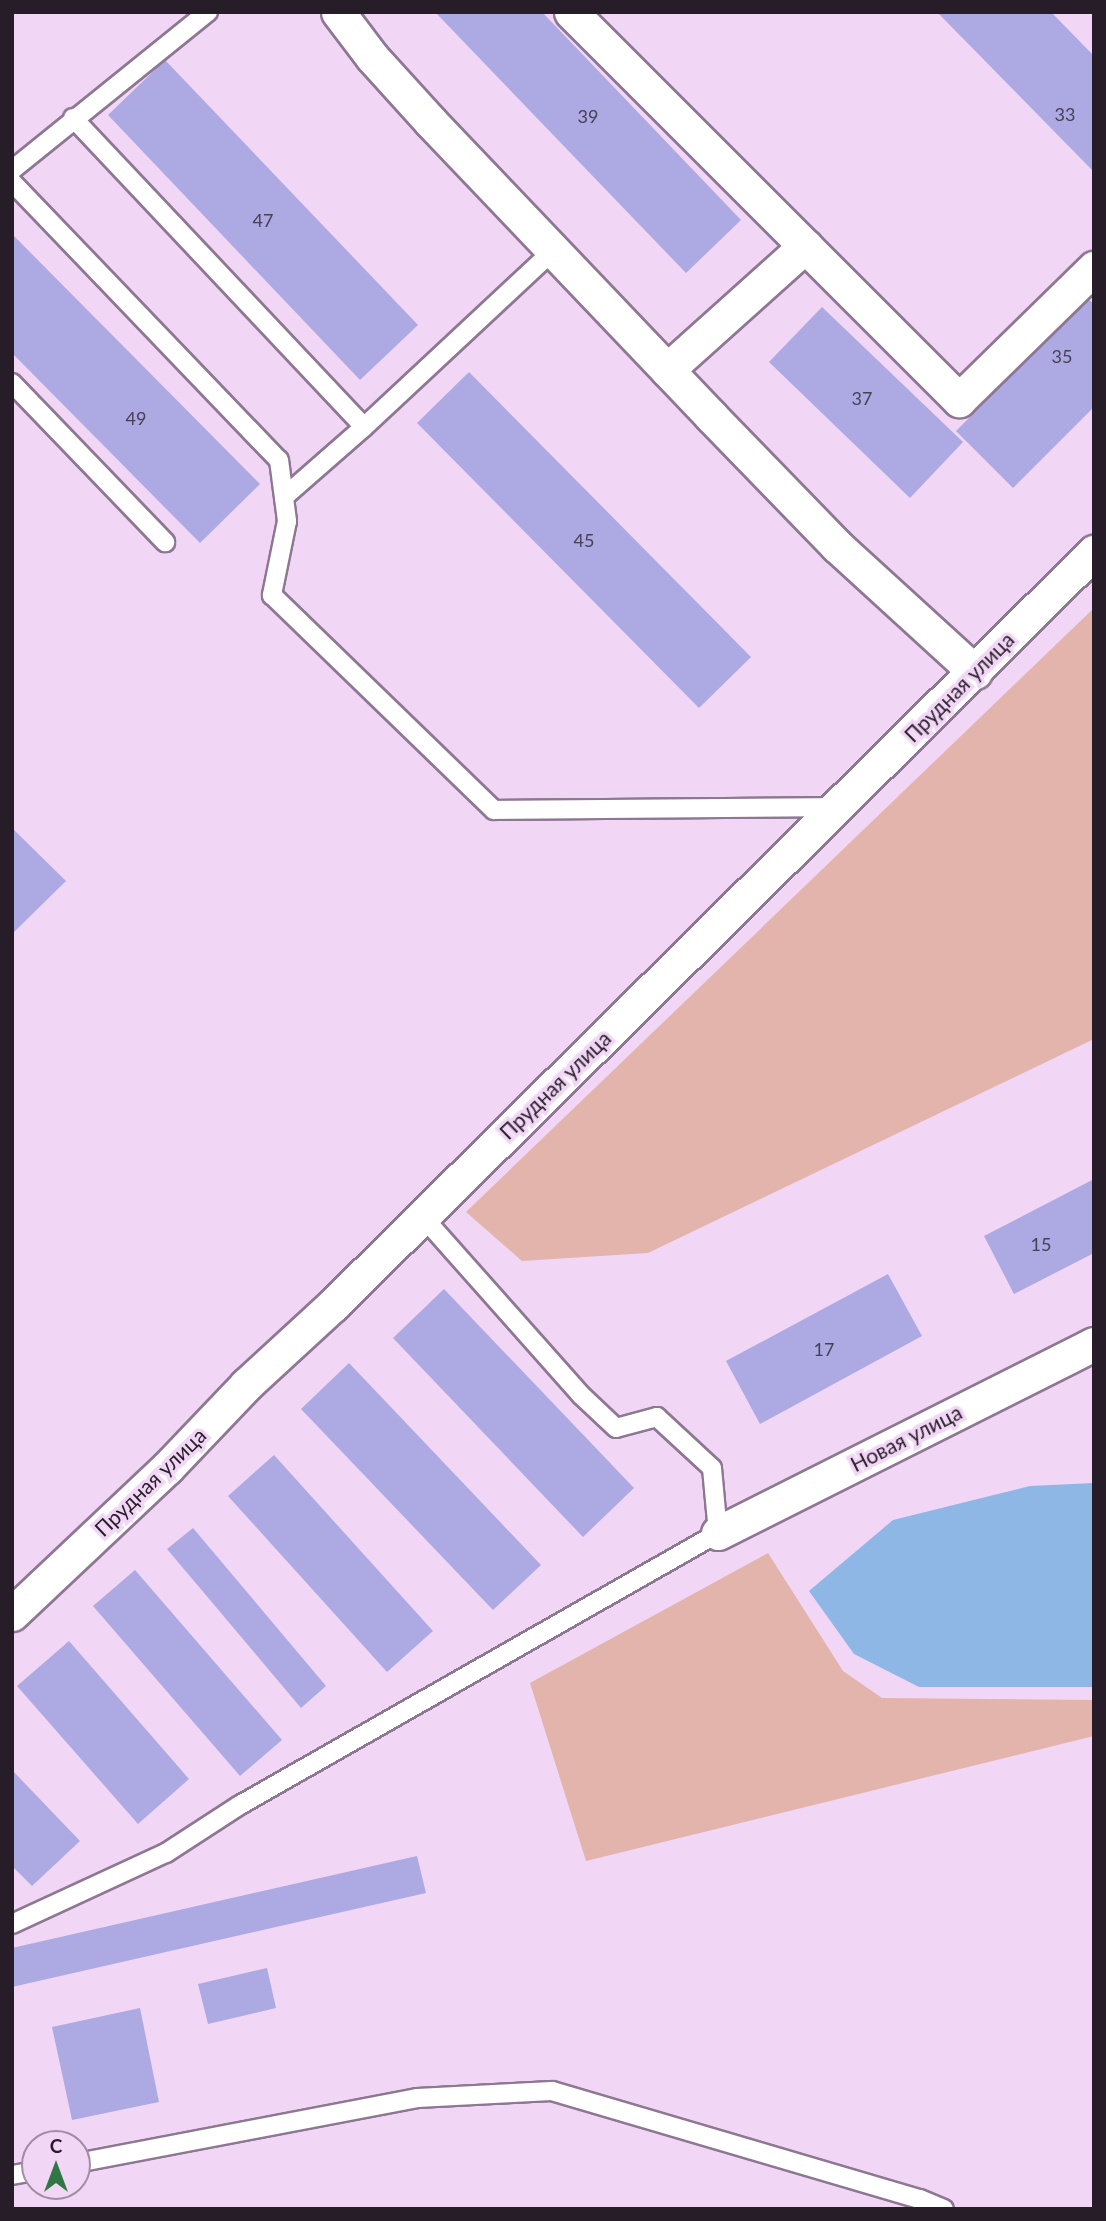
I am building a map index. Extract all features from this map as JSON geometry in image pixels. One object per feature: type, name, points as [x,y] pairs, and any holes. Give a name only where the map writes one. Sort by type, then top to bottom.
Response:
[{"type":"street","points":[[338,12],[398,85],[553,251],[837,546],[975,671]]},
{"type":"street","points":[[571,12],[959,400],[1094,268]]},
{"type":"street","points":[[667,370],[805,246]]},
{"type":"street","name":"Прудная улица","points":[[12,1614],[167,1468],[246,1385],[839,807],[1094,552]]},
{"type":"street","name":"Новая улица","points":[[718,1533],[1094,1344]]},
{"type":"lane","points":[[12,170],[73,118],[208,12]]},
{"type":"lane","points":[[73,118],[364,427]]},
{"type":"lane","points":[[12,182],[279,460],[287,521],[272,595],[495,810],[839,807]]},
{"type":"lane","points":[[284,496],[364,427],[553,251]]},
{"type":"lane","points":[[12,383],[165,542]]},
{"type":"lane","points":[[12,1924],[166,1853],[240,1805],[718,1533],[712,1468],[657,1417],[616,1428],[581,1395],[422,1216]]},
{"type":"lane","points":[[91,2160],[417,2098],[552,2091],[920,2199],[944,2209]]},
{"type":"shaded area","points":[[1094,608],[1094,1039],[648,1253],[522,1261],[466,1212]]},
{"type":"shaded area","points":[[768,1553],[843,1671],[882,1698],[1094,1700],[1094,1736],[586,1861],[530,1683]]},
{"type":"water","points":[[1094,1483],[1094,1687],[919,1687],[854,1654],[809,1591],[893,1520],[1030,1486]]},
{"type":"building","points":[[435,12],[542,12],[741,220],[686,273]]},
{"type":"building","points":[[937,12],[1051,12],[1094,56],[1094,172]]},
{"type":"building","points":[[165,60],[418,325],[360,380],[108,115]]},
{"type":"building","points":[[12,234],[260,484],[200,543],[12,353]]},
{"type":"building","points":[[1088,299],[1094,304],[1094,407],[1013,488],[956,431]]},
{"type":"building","points":[[822,307],[963,442],[910,498],[769,362]]},
{"type":"building","points":[[469,372],[751,657],[699,708],[417,423]]},
{"type":"building","points":[[12,828],[66,881],[12,934]]},
{"type":"building","points":[[1094,1179],[1094,1253],[1014,1294],[984,1236]]},
{"type":"building","points":[[888,1274],[922,1336],[760,1424],[726,1361]]},
{"type":"building","points":[[444,1289],[634,1488],[583,1537],[393,1338]]},
{"type":"building","points":[[349,1363],[541,1565],[493,1610],[301,1409]]},
{"type":"building","points":[[274,1455],[433,1631],[387,1672],[228,1496]]},
{"type":"building","points":[[193,1528],[326,1686],[301,1708],[167,1549]]},
{"type":"building","points":[[135,1570],[282,1740],[240,1776],[93,1606]]},
{"type":"building","points":[[69,1641],[189,1779],[138,1824],[17,1686]]},
{"type":"building","points":[[12,1770],[80,1841],[32,1886],[12,1866]]},
{"type":"building","points":[[417,1856],[426,1893],[12,1987],[12,1948]]},
{"type":"building","points":[[267,1968],[276,2008],[208,2024],[198,1984]]},
{"type":"building","points":[[140,2008],[159,2102],[72,2120],[52,2027]]}]
